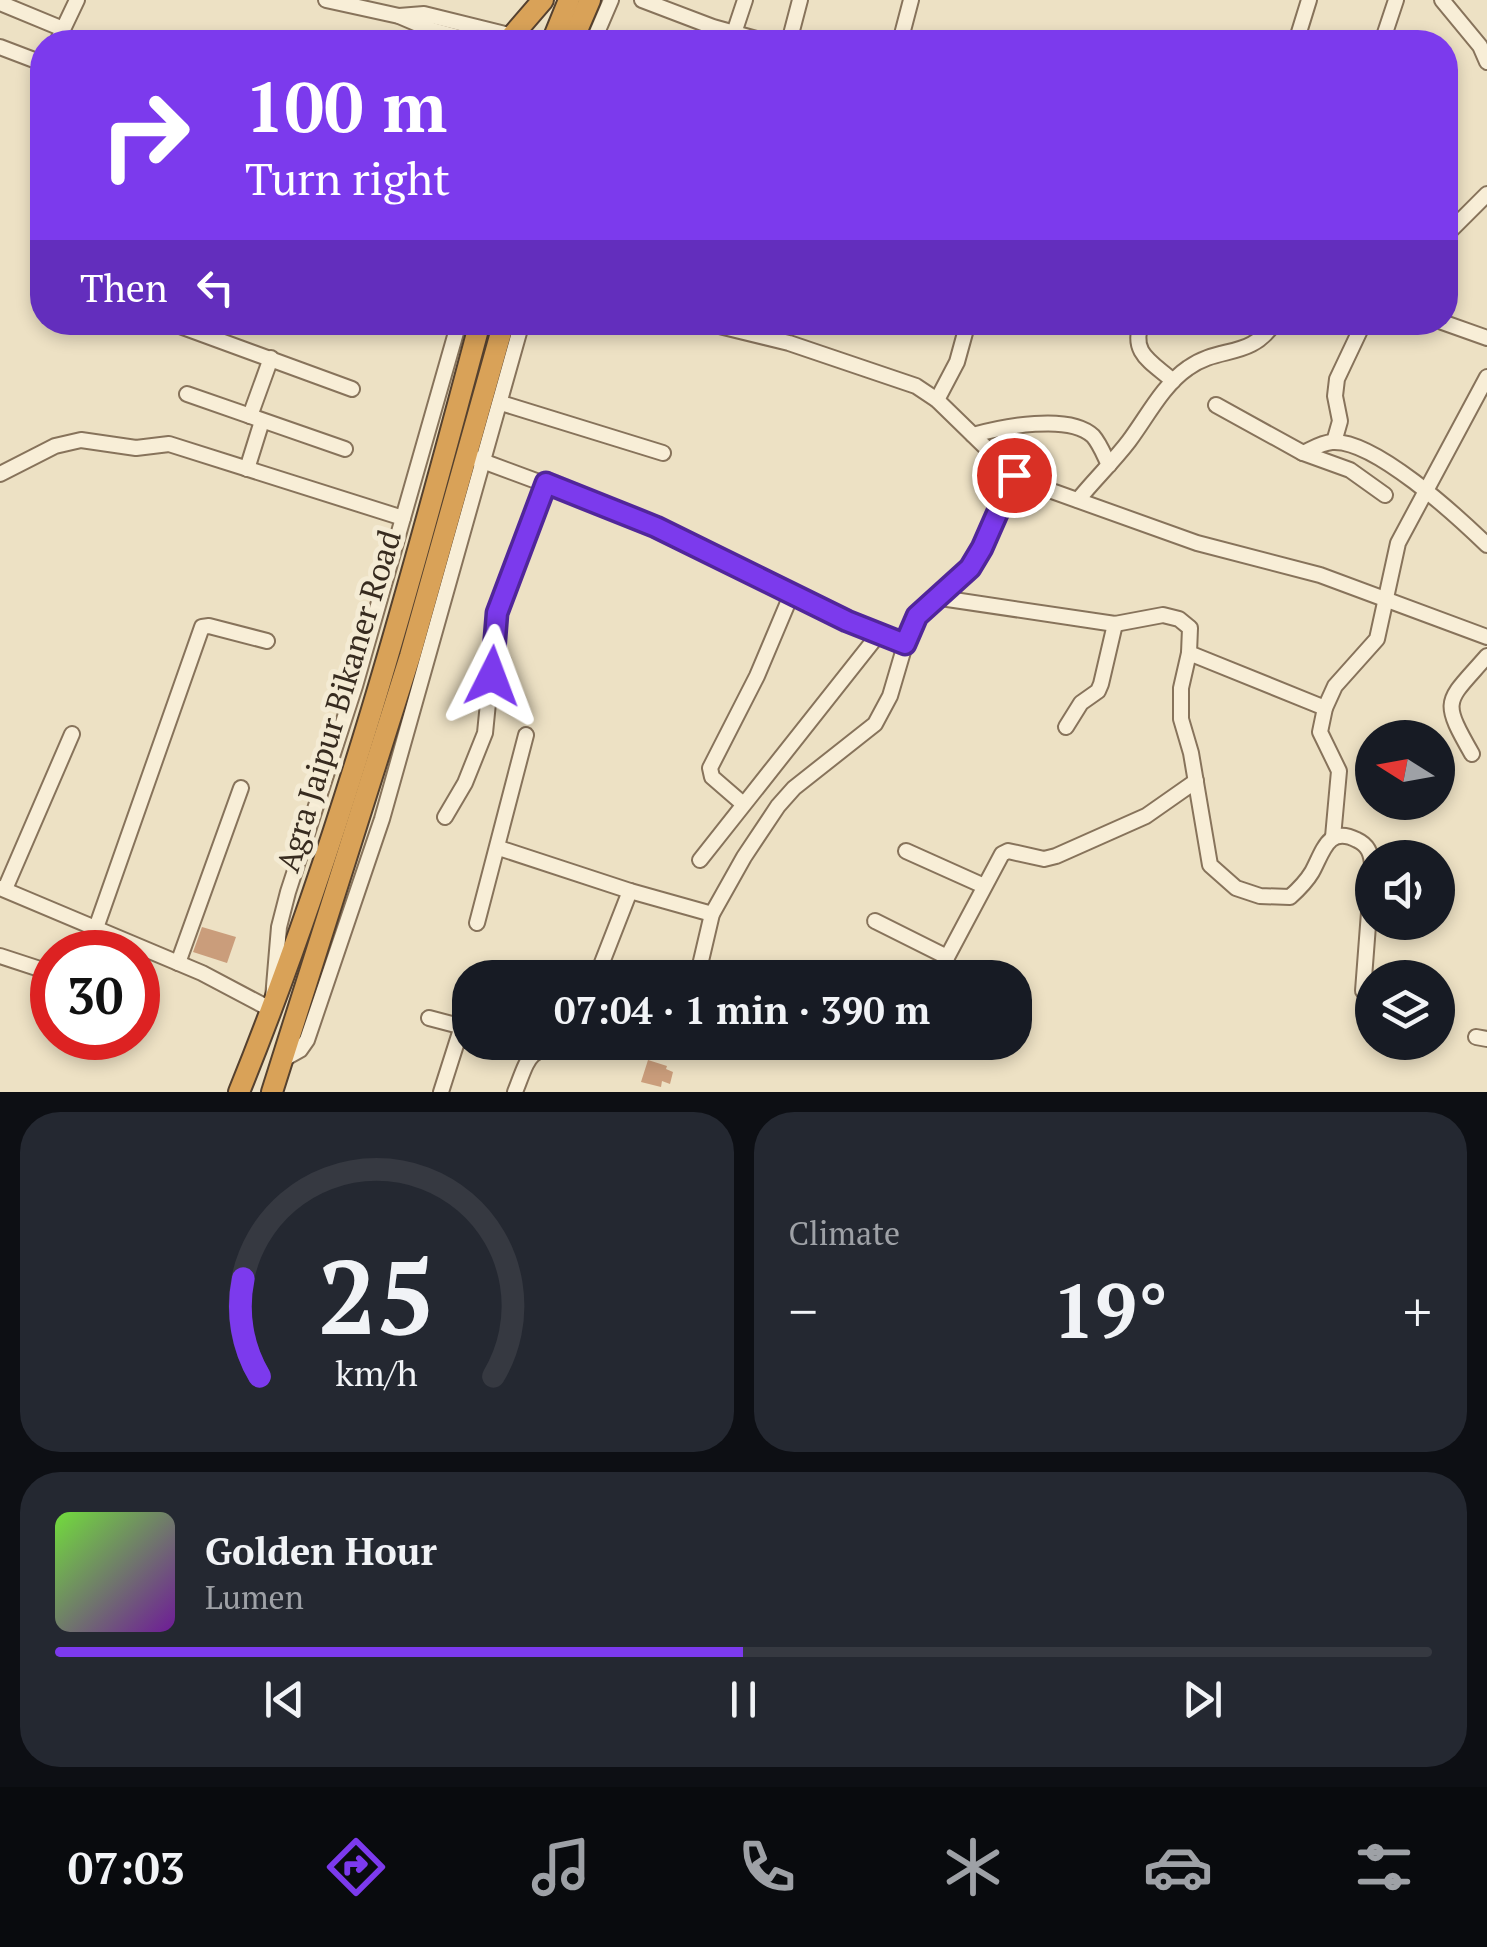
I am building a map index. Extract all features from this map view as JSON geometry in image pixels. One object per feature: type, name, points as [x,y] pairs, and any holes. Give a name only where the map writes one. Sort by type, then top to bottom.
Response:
[{"type":"highway","points":[[517,30],[543,0]]},
{"type":"highway","points":[[557,30],[569,0]]},
{"type":"highway","points":[[577,30],[590,0]]},
{"type":"highway","name":"Agra Jaipur Bikaner Road","points":[[239,1092],[272,1010],[364,732],[476,335]]},
{"type":"highway","name":"Agra Jaipur Bikaner Road","points":[[278,1089],[284,1059],[475,458],[501,335]]},
{"type":"street","points":[[63,30],[77,0]]},
{"type":"street","points":[[326,0],[399,16],[432,30]]},
{"type":"street","points":[[598,30],[610,0]]},
{"type":"street","points":[[735,30],[745,0]]},
{"type":"street","points":[[792,30],[800,0]]},
{"type":"street","points":[[903,30],[911,0]]},
{"type":"street","points":[[1299,30],[1308,0]]},
{"type":"street","points":[[1386,30],[1396,0]]},
{"type":"street","points":[[1442,0],[1480,46],[1487,62]]},
{"type":"street","points":[[648,1],[726,30]]},
{"type":"street","points":[[1,7],[48,30]]},
{"type":"street","points":[[399,16],[424,14],[488,30]]},
{"type":"street","points":[[0,47],[30,58]]},
{"type":"street","points":[[1458,223],[1487,194]]},
{"type":"street","points":[[1458,328],[1487,338]]},
{"type":"street","points":[[205,335],[352,389]]},
{"type":"street","points":[[72,734],[2,888],[178,963],[272,1010],[279,927],[288,892],[355,686],[455,335]]},
{"type":"street","points":[[518,335],[500,402],[475,458],[649,524],[878,635],[905,644]]},
{"type":"street","points":[[758,335],[916,386],[937,400],[1014,475],[1198,543],[1320,575],[1487,637]]},
{"type":"street","points":[[937,400],[957,362],[964,335]]},
{"type":"street","points":[[1136,335],[1138,349],[1173,381]]},
{"type":"street","points":[[1078,500],[1173,381],[1206,358],[1250,348],[1267,335]]},
{"type":"street","points":[[1334,442],[1340,421],[1335,396],[1337,379],[1358,335]]},
{"type":"street","points":[[247,469],[270,358]]},
{"type":"street","points":[[1333,836],[1339,771],[1320,732],[1324,708],[1335,686],[1377,639],[1398,543],[1487,377]]},
{"type":"street","points":[[187,394],[344,449]]},
{"type":"street","points":[[500,402],[663,453]]},
{"type":"street","points":[[1216,405],[1303,453],[1350,470],[1386,495]]},
{"type":"street","points":[[973,435],[1018,426],[1064,425],[1088,432],[1109,464]]},
{"type":"street","points":[[0,474],[55,446],[81,440],[136,448],[169,444],[403,518]]},
{"type":"street","points":[[1303,453],[1334,442],[1374,455],[1453,511],[1487,545]]},
{"type":"street","points":[[701,960],[712,914],[778,806],[875,724],[890,696],[917,616],[970,568],[1014,475]]},
{"type":"street","points":[[445,818],[465,783],[485,732],[497,613],[546,483]]},
{"type":"street","points":[[742,804],[712,778],[710,768],[757,676],[792,594]]},
{"type":"street","points":[[934,598],[1116,624],[1162,615],[1179,619],[1190,628],[1180,719],[1196,781],[1210,865],[1236,888],[1260,896],[1290,897],[1302,887],[1333,836],[1342,834],[1357,840]]},
{"type":"street","points":[[1066,728],[1081,703],[1098,691],[1116,624]]},
{"type":"street","points":[[96,928],[202,627],[267,641]]},
{"type":"street","points":[[700,860],[878,635]]},
{"type":"street","points":[[1189,653],[1324,708]]},
{"type":"street","points":[[1472,754],[1449,707],[1452,697],[1487,656]]},
{"type":"street","points":[[477,923],[526,735]]},
{"type":"street","points":[[945,960],[995,864],[1008,851],[1044,859],[1056,856],[1146,816],[1196,781]]},
{"type":"street","points":[[178,963],[241,788]]},
{"type":"street","points":[[499,848],[712,914]]},
{"type":"street","points":[[906,851],[984,886]]},
{"type":"street","points":[[603,960],[630,891]]},
{"type":"street","points":[[875,921],[947,957]]},
{"type":"street","points":[[0,956],[30,965]]},
{"type":"street","points":[[430,1018],[452,1024]]},
{"type":"street","points":[[442,1092],[454,1060]]},
{"type":"street","points":[[515,1092],[530,1060]]},
{"type":"building","points":[[202,927],[236,937],[227,963],[193,952]]},
{"type":"building","points":[[648,1060],[673,1072],[670,1084],[662,1081],[661,1087],[641,1082]]},
{"type":"route","points":[[492,676],[497,613],[546,483],[656,527],[847,621],[905,644],[917,616],[970,568],[1014,475]]}]
